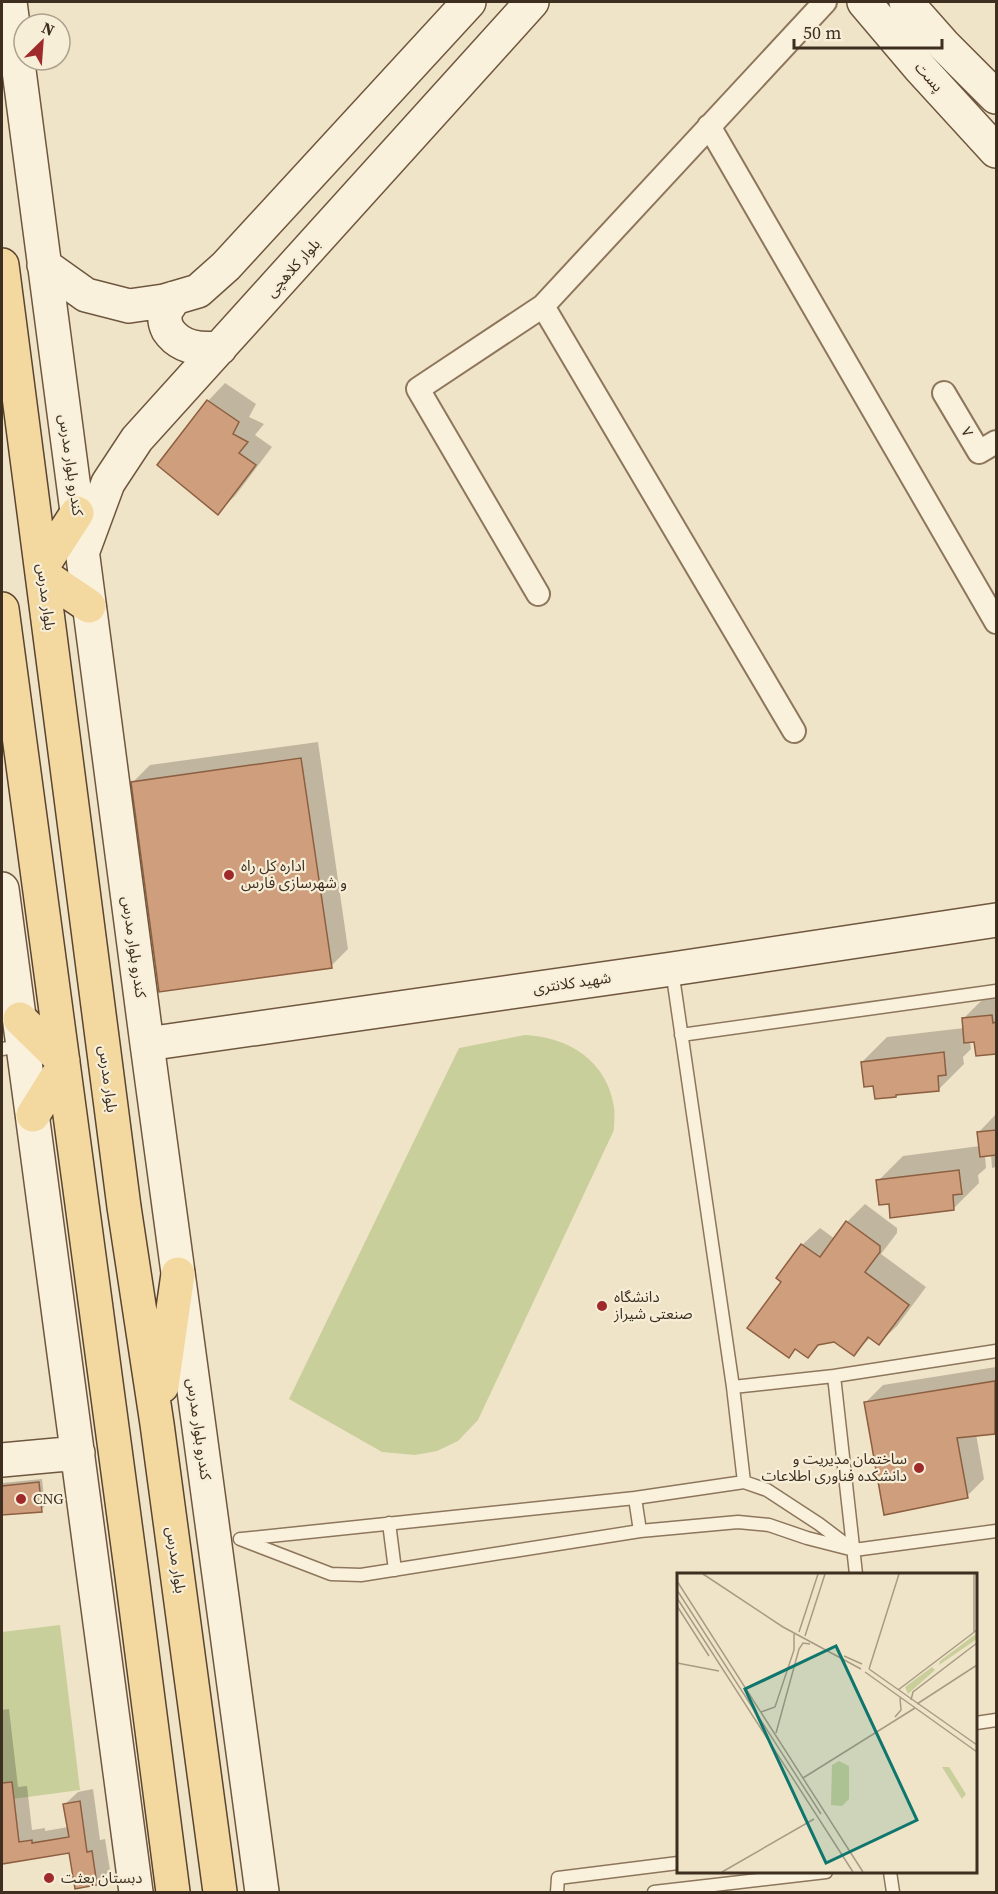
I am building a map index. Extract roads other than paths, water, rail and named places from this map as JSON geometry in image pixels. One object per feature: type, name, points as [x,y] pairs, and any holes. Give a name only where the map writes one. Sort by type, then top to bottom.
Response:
[{"type":"main road","name":"کندرو بلوار مدرس","points":[[10,2],[178,1274],[227,1540],[262,1893]]},
{"type":"main road","points":[[44,265],[86,295],[129,306],[198,291],[226,266],[469,2]]},
{"type":"main road","name":"بلوار کلاهچی","points":[[82,552],[108,483],[136,439],[532,2]]},
{"type":"main road","name":"پست","points":[[864,2],[996,151]]},
{"type":"main road","points":[[906,2],[944,45],[996,97]]},
{"type":"main road","name":"بلوار مدرس","points":[[2,265],[121,1183],[157,1424],[220,1893]]},
{"type":"main road","points":[[174,298],[166,311],[165,325],[173,338],[188,346],[204,350],[220,348]]},
{"type":"main road","points":[[77,513],[43,571],[89,606]]},
{"type":"main road","points":[[2,609],[173,1893]]},
{"type":"main road","points":[[2,889],[15,1038],[33,1115],[97,1613],[136,1893]]},
{"type":"main road","name":"شهید کلانتری","points":[[147,1044],[996,920]]},
{"type":"main road","points":[[15,1038],[63,1064]]},
{"type":"main road","points":[[33,1115],[63,1064]]},
{"type":"main road","points":[[157,1424],[178,1274]]},
{"type":"main road","points":[[2,1460],[78,1453]]},
{"type":"street","points":[[538,594],[418,389],[543,306],[825,2]]},
{"type":"street","points":[[709,126],[996,622]]},
{"type":"street","points":[[543,306],[794,731]]},
{"type":"street","name":"۷","points":[[944,393],[979,452],[996,442]]},
{"type":"lane","points":[[672,969],[733,1387],[744,1482]]},
{"type":"lane","points":[[681,1035],[996,991]]},
{"type":"lane","points":[[733,1387],[834,1376],[996,1351]]},
{"type":"lane","points":[[834,1376],[856,1573]]},
{"type":"lane","points":[[227,1540],[635,1498],[744,1482],[767,1490],[854,1550]]},
{"type":"lane","points":[[635,1498],[640,1532]]},
{"type":"lane","points":[[227,1540],[331,1574],[361,1575],[640,1532],[738,1522],[769,1525],[854,1550],[996,1531]]},
{"type":"lane","points":[[389,1523],[395,1570]]},
{"type":"lane","points":[[977,1723],[996,1720]]},
{"type":"lane","points":[[557,1893],[558,1878],[677,1863]]},
{"type":"lane","points":[[654,1893],[818,1873]]},
{"type":"lane","points":[[890,1873],[893,1893]]},
{"type":"place","name":"اداره کل راه و شهرسازی فارس","points":[[229,875]]},
{"type":"place","name":"دانشگاه صنعتی شیراز","points":[[602,1306]]},
{"type":"place","name":"ساختمان مدیریت و دانشکده فناوری اطلاعات","points":[[919,1468]]},
{"type":"place","name":"CNG","points":[[21,1499]]},
{"type":"place","name":"دبستان بعثت","points":[[49,1878]]}]
